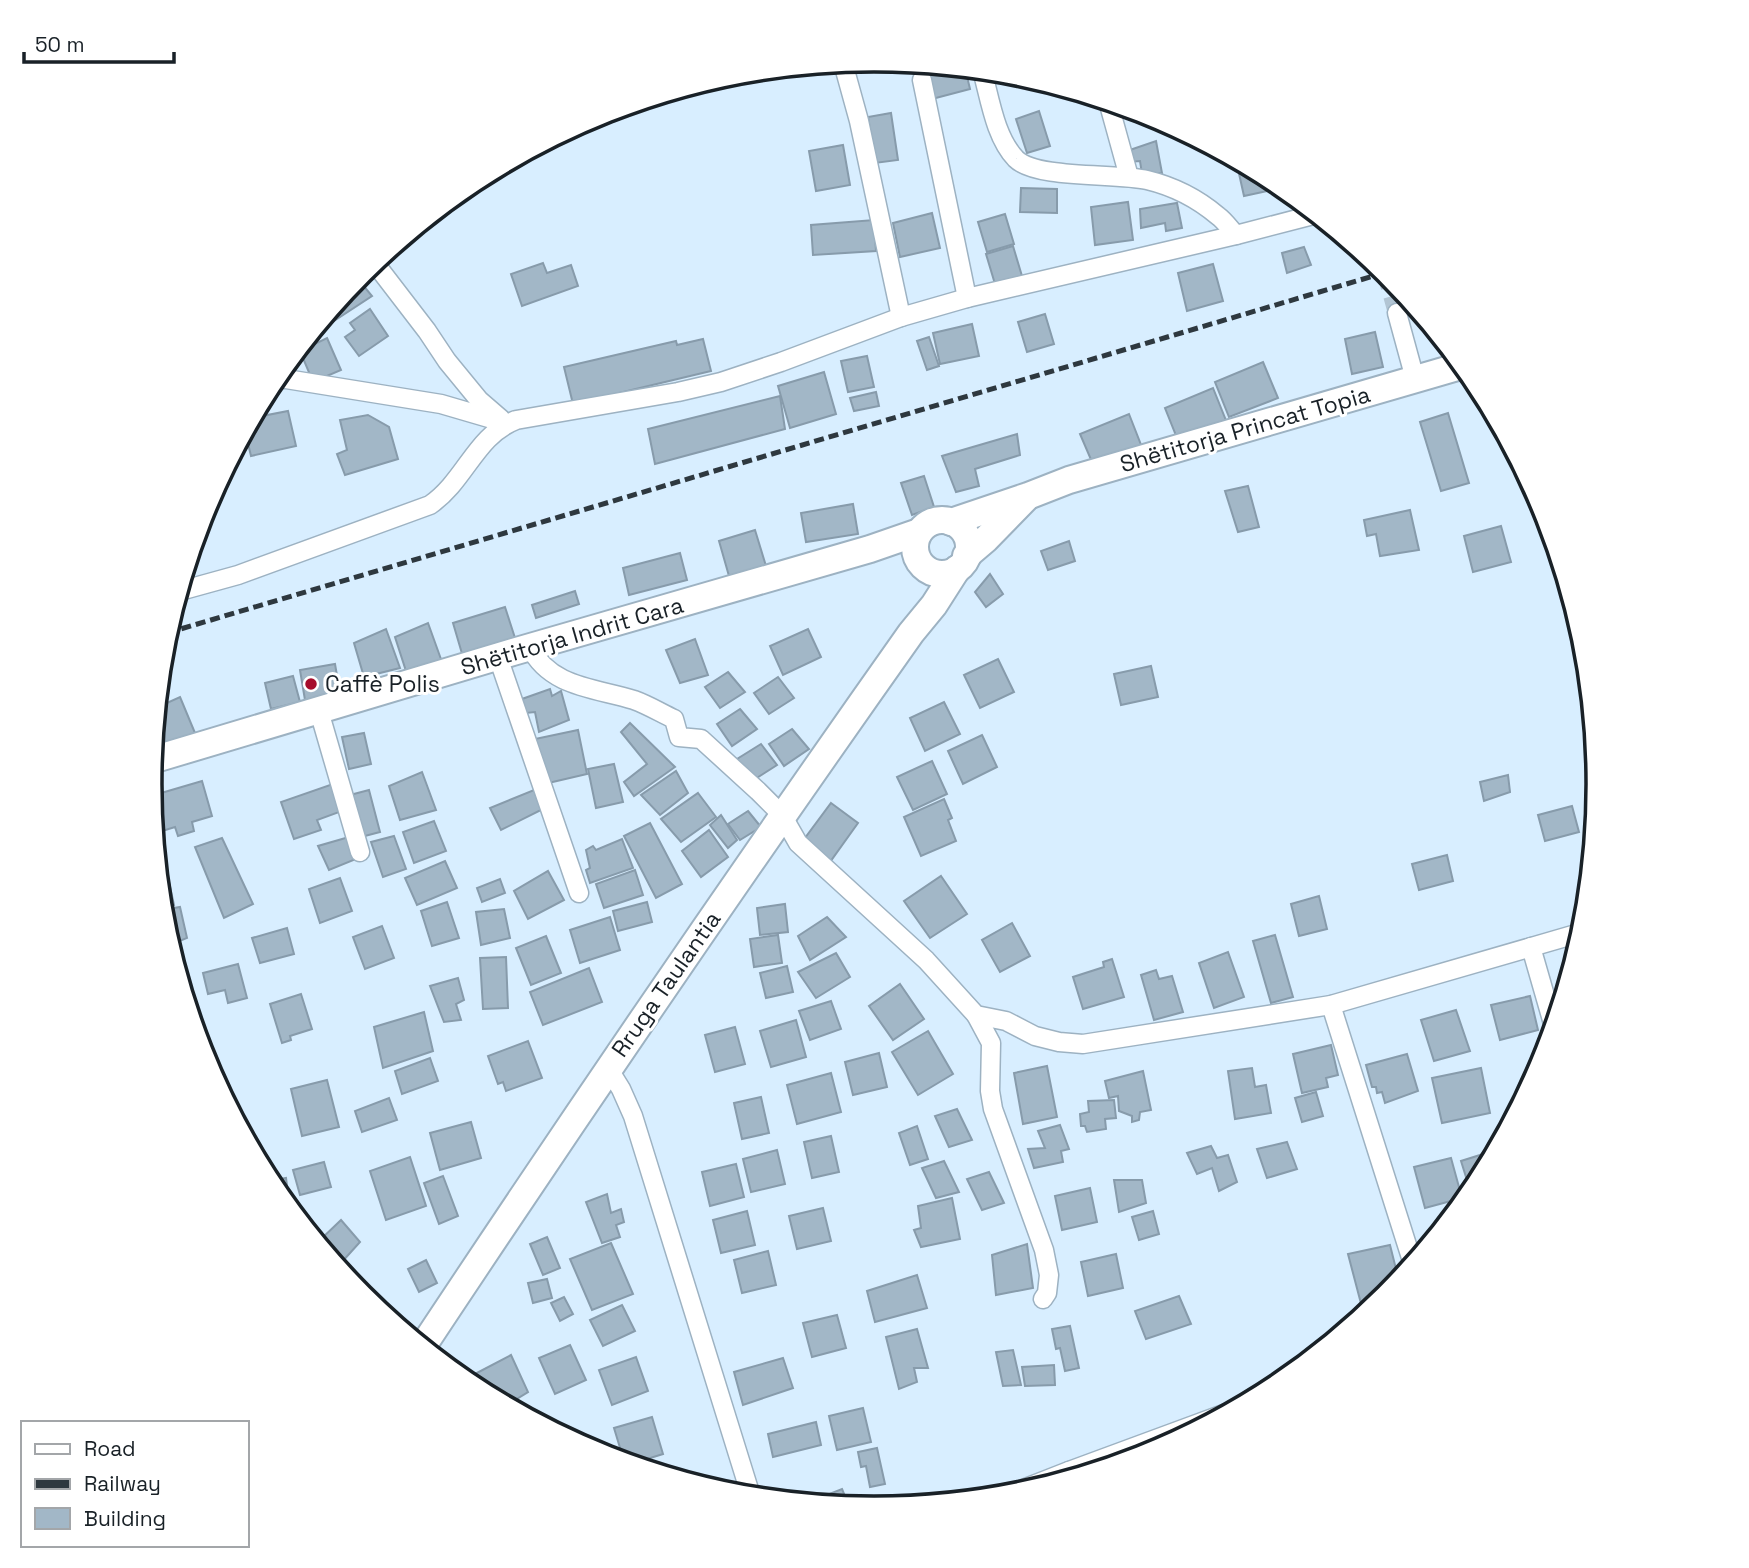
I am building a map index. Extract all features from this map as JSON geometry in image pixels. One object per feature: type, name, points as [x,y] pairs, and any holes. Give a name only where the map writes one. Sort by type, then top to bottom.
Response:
[{"type":"main road","name":"Shëtitorja Princat Topia","points":[[951,522],[1069,480],[1453,368]]},
{"type":"main road","name":"Shëtitorja Princat Topia","points":[[962,562],[1028,496]]},
{"type":"main road","points":[[870,549],[942,574],[962,562],[968,546],[960,527],[951,522],[936,520],[919,532],[915,547],[923,566]]},
{"type":"main road","name":"Shëtitorja Indrit Cara","points":[[163,757],[870,549],[919,532]]},
{"type":"main road","name":"Rruga Taulantia","points":[[428,1338],[608,1068],[782,815],[934,606],[962,562]]},
{"type":"main road","name":"Rruga Taulantia","points":[[916,628],[922,603],[923,566]]},
{"type":"street","points":[[846,73],[859,121],[901,317]]},
{"type":"street","points":[[922,80],[967,298]]},
{"type":"street","points":[[985,81],[1001,135],[1015,158],[1026,167],[1129,177],[1169,187],[1219,216],[1236,236]]},
{"type":"street","points":[[1111,113],[1129,177]]},
{"type":"street","points":[[190,588],[238,575],[430,505],[453,485],[491,434],[506,423],[720,382],[901,317],[967,298],[1236,236],[1305,217]]},
{"type":"street","points":[[381,271],[447,361],[480,400],[506,423]]},
{"type":"street","points":[[1396,313],[1415,379]]},
{"type":"street","points":[[288,380],[441,404],[506,423]]},
{"type":"street","points":[[530,647],[544,667],[559,677],[584,688],[635,701],[674,719],[679,737],[701,739],[782,815],[798,843],[926,960],[976,1015],[991,1042],[990,1091],[993,1109],[1044,1250],[1049,1275],[1047,1293],[1043,1299]]},
{"type":"street","points":[[498,657],[579,892]]},
{"type":"street","points":[[319,711],[360,852]]},
{"type":"street","points":[[976,1015],[1006,1021],[1035,1036],[1083,1044],[1331,1005],[1570,936]]},
{"type":"street","points":[[1531,947],[1549,1011]]},
{"type":"street","points":[[1331,1005],[1410,1254]]},
{"type":"street","points":[[608,1068],[633,1116],[748,1485]]},
{"type":"building","points":[[926,74],[967,78],[970,89],[932,99]]},
{"type":"building","points":[[1039,111],[1050,146],[1027,153],[1016,119]]},
{"type":"building","points":[[891,113],[898,160],[875,163],[868,117]]},
{"type":"building","points":[[1156,141],[1162,173],[1142,174],[1140,161],[1129,162],[1127,151]]},
{"type":"building","points":[[843,145],[850,185],[816,191],[809,151]]},
{"type":"building","points":[[1239,172],[1268,191],[1244,196]]},
{"type":"building","points":[[1021,188],[1057,189],[1057,213],[1020,212]]},
{"type":"building","points":[[1128,202],[1133,240],[1095,245],[1091,207]]},
{"type":"building","points":[[1177,203],[1182,228],[1166,231],[1165,223],[1141,228],[1140,209]]},
{"type":"building","points":[[932,213],[940,248],[900,257],[893,223]]},
{"type":"building","points":[[1005,214],[1014,244],[987,252],[978,222]]},
{"type":"building","points":[[874,220],[876,251],[813,255],[811,225]]},
{"type":"building","points":[[1013,246],[1022,276],[995,284],[986,254]]},
{"type":"building","points":[[1304,247],[1311,265],[1287,273],[1282,253]]},
{"type":"building","points":[[543,263],[547,273],[571,265],[578,286],[522,306],[511,274]]},
{"type":"building","points":[[1213,264],[1223,301],[1187,311],[1178,273]]},
{"type":"building","points":[[364,287],[372,296],[332,322]]},
{"type":"building","points":[[370,309],[388,336],[359,356],[345,337],[355,330],[350,323]]},
{"type":"building","points":[[1045,314],[1054,344],[1027,352],[1018,322]]},
{"type":"building","points":[[972,324],[979,356],[940,364],[933,333]]},
{"type":"building","points":[[1375,332],[1383,367],[1352,374],[1345,339]]},
{"type":"building","points":[[929,337],[939,366],[927,370],[917,341]]},
{"type":"building","points":[[327,338],[341,370],[313,382],[303,358],[314,344]]},
{"type":"building","points":[[703,339],[711,371],[573,404],[564,367],[676,341],[677,345]]},
{"type":"building","points":[[867,356],[874,387],[848,392],[841,361]]},
{"type":"building","points":[[1263,362],[1278,398],[1229,417],[1215,382]]},
{"type":"building","points":[[824,372],[836,414],[790,428],[778,386]]},
{"type":"building","points":[[1213,388],[1227,423],[1179,443],[1165,408]]},
{"type":"building","points":[[876,392],[879,406],[854,411],[850,398]]},
{"type":"building","points":[[780,396],[785,429],[655,464],[648,429]]},
{"type":"building","points":[[288,411],[296,446],[251,456],[249,446],[266,415]]},
{"type":"building","points":[[1448,413],[1469,483],[1441,491],[1420,422]]},
{"type":"building","points":[[1129,414],[1143,450],[1095,469],[1080,434]]},
{"type":"building","points":[[368,415],[389,427],[398,459],[345,475],[337,454],[347,450],[340,420]]},
{"type":"building","points":[[1017,434],[1020,455],[975,469],[979,486],[956,492],[942,456]]},
{"type":"building","points":[[924,476],[934,507],[912,515],[901,483]]},
{"type":"building","points":[[1248,486],[1259,527],[1238,532],[1225,491]]},
{"type":"building","points":[[853,504],[858,534],[806,542],[801,513]]},
{"type":"building","points":[[1410,510],[1419,550],[1380,556],[1376,534],[1367,536],[1364,520]]},
{"type":"building","points":[[1501,526],[1511,562],[1473,572],[1464,536]]},
{"type":"building","points":[[755,530],[766,566],[729,576],[719,541]]},
{"type":"building","points":[[1069,541],[1075,561],[1048,570],[1041,551]]},
{"type":"building","points":[[680,553],[687,580],[629,595],[623,568]]},
{"type":"building","points":[[990,574],[1003,594],[986,607],[975,592]]},
{"type":"building","points":[[575,591],[579,604],[536,618],[532,605]]},
{"type":"building","points":[[505,607],[516,641],[463,657],[453,623]]},
{"type":"building","points":[[428,623],[442,662],[406,671],[395,637]]},
{"type":"building","points":[[386,629],[400,668],[364,677],[354,643]]},
{"type":"building","points":[[808,629],[821,657],[783,675],[770,646]]},
{"type":"building","points":[[695,639],[708,675],[680,683],[666,650]]},
{"type":"building","points":[[998,659],[1014,692],[980,708],[964,675]]},
{"type":"building","points":[[335,664],[340,693],[305,700],[300,670]]},
{"type":"building","points":[[1151,666],[1158,697],[1121,705],[1114,674]]},
{"type":"building","points":[[728,672],[745,692],[720,708],[705,687]]},
{"type":"building","points":[[293,676],[300,702],[271,709],[265,683]]},
{"type":"building","points":[[778,677],[794,698],[769,714],[754,693]]},
{"type":"building","points":[[550,689],[552,696],[561,691],[569,720],[539,732],[535,712],[526,713],[522,699]]},
{"type":"building","points":[[180,697],[195,733],[164,746],[164,737],[167,703]]},
{"type":"building","points":[[944,702],[960,734],[925,751],[910,718]]},
{"type":"building","points":[[740,709],[757,729],[732,746],[717,724]]},
{"type":"building","points":[[630,723],[675,767],[634,796],[624,782],[647,764],[621,732]]},
{"type":"building","points":[[792,729],[809,749],[784,766],[769,744]]},
{"type":"building","points":[[578,730],[587,774],[544,784],[535,739]]},
{"type":"building","points":[[364,733],[371,764],[349,769],[342,737]]},
{"type":"building","points":[[982,735],[997,767],[963,784],[948,751]]},
{"type":"building","points":[[761,744],[777,765],[752,781],[737,759]]},
{"type":"building","points":[[932,761],[947,794],[913,810],[897,777]]},
{"type":"building","points":[[614,764],[623,802],[596,808],[588,769]]},
{"type":"building","points":[[676,771],[688,793],[660,815],[641,795]]},
{"type":"building","points":[[422,772],[436,810],[400,820],[389,786]]},
{"type":"building","points":[[1508,775],[1510,792],[1484,801],[1480,782]]},
{"type":"building","points":[[202,781],[212,816],[192,822],[194,831],[178,836],[175,827],[164,830],[162,793]]},
{"type":"building","points":[[333,784],[342,811],[317,820],[321,830],[294,839],[281,802]]},
{"type":"building","points":[[369,790],[380,832],[361,837],[350,795]]},
{"type":"building","points":[[534,790],[541,810],[501,830],[490,808]]},
{"type":"building","points":[[698,793],[716,817],[681,842],[661,819]]},
{"type":"building","points":[[944,799],[952,818],[948,820],[956,841],[921,856],[904,817]]},
{"type":"building","points":[[831,803],[858,823],[830,862],[802,842]]},
{"type":"building","points":[[1572,806],[1579,832],[1545,841],[1538,815]]},
{"type":"building","points":[[748,811],[761,827],[740,840],[728,824]]},
{"type":"building","points":[[721,815],[737,840],[728,848],[710,825]]},
{"type":"building","points":[[434,821],[446,851],[414,863],[403,832]]},
{"type":"building","points":[[650,823],[682,884],[656,898],[624,836]]},
{"type":"building","points":[[709,830],[728,857],[701,877],[682,851]]},
{"type":"building","points":[[394,836],[406,869],[383,877],[371,842]]},
{"type":"building","points":[[349,837],[356,859],[329,870],[318,846]]},
{"type":"building","points":[[222,838],[253,904],[224,918],[195,847]]},
{"type":"building","points":[[622,839],[633,868],[590,883],[586,870],[590,868],[586,850],[593,846],[596,850]]},
{"type":"building","points":[[1447,855],[1453,881],[1419,890],[1412,864]]},
{"type":"building","points":[[445,861],[457,888],[417,905],[405,878]]},
{"type":"building","points":[[635,870],[643,895],[604,908],[596,884]]},
{"type":"building","points":[[548,871],[564,900],[528,919],[514,891]]},
{"type":"building","points":[[941,876],[967,914],[930,938],[904,901]]},
{"type":"building","points":[[340,878],[352,911],[320,923],[309,889]]},
{"type":"building","points":[[500,879],[505,893],[482,902],[477,888]]},
{"type":"building","points":[[1319,896],[1327,929],[1299,936],[1291,904]]},
{"type":"building","points":[[447,902],[459,938],[432,946],[421,911]]},
{"type":"building","points":[[647,902],[652,922],[618,931],[613,911]]},
{"type":"building","points":[[785,904],[788,932],[760,935],[757,908]]},
{"type":"building","points":[[180,907],[187,938],[180,941],[176,923],[173,908]]},
{"type":"building","points":[[504,909],[510,938],[481,945],[476,912]]},
{"type":"building","points":[[610,917],[620,950],[580,963],[570,930]]},
{"type":"building","points":[[827,917],[846,937],[810,960],[798,936]]},
{"type":"building","points":[[1012,923],[1030,956],[1000,972],[982,940]]},
{"type":"building","points":[[382,926],[394,958],[365,969],[353,937]]},
{"type":"building","points":[[287,928],[294,954],[260,963],[252,938]]},
{"type":"building","points":[[778,935],[782,963],[754,967],[750,939]]},
{"type":"building","points":[[1275,935],[1293,997],[1271,1003],[1253,941]]},
{"type":"building","points":[[546,936],[561,973],[531,985],[516,948]]},
{"type":"building","points":[[1228,952],[1244,997],[1214,1008],[1199,963]]},
{"type":"building","points":[[836,953],[850,977],[816,998],[798,972]]},
{"type":"building","points":[[506,957],[508,1008],[483,1009],[480,958]]},
{"type":"building","points":[[1112,959],[1124,997],[1083,1009],[1073,977],[1104,967],[1103,962]]},
{"type":"building","points":[[238,964],[247,998],[228,1003],[225,990],[208,994],[203,973]]},
{"type":"building","points":[[787,966],[793,992],[766,998],[760,973]]},
{"type":"building","points":[[589,968],[602,1002],[543,1025],[530,992]]},
{"type":"building","points":[[1156,970],[1159,979],[1172,976],[1183,1012],[1154,1020],[1141,975]]},
{"type":"building","points":[[458,978],[464,1000],[456,1004],[461,1020],[444,1022],[430,986]]},
{"type":"building","points":[[900,984],[924,1019],[893,1040],[869,1006]]},
{"type":"building","points":[[301,994],[312,1029],[290,1036],[291,1040],[282,1043],[270,1004]]},
{"type":"building","points":[[1530,996],[1538,1030],[1500,1040],[1491,1005]]},
{"type":"building","points":[[831,1001],[841,1029],[810,1040],[799,1011]]},
{"type":"building","points":[[1456,1010],[1470,1051],[1434,1061],[1421,1020]]},
{"type":"building","points":[[424,1012],[433,1051],[383,1068],[374,1027]]},
{"type":"building","points":[[796,1020],[806,1057],[771,1067],[760,1031]]},
{"type":"building","points":[[735,1027],[745,1064],[715,1072],[705,1035]]},
{"type":"building","points":[[928,1031],[953,1074],[918,1095],[892,1052]]},
{"type":"building","points":[[528,1041],[542,1078],[506,1091],[503,1082],[498,1084],[488,1056]]},
{"type":"building","points":[[1331,1045],[1338,1075],[1326,1078],[1328,1087],[1302,1093],[1293,1054]]},
{"type":"building","points":[[879,1053],[887,1087],[853,1095],[845,1062]]},
{"type":"building","points":[[1407,1054],[1418,1091],[1385,1103],[1382,1092],[1377,1093],[1376,1087],[1372,1087],[1366,1065]]},
{"type":"building","points":[[430,1058],[438,1081],[402,1094],[395,1071]]},
{"type":"building","points":[[1047,1066],[1057,1117],[1023,1124],[1014,1073]]},
{"type":"building","points":[[1252,1068],[1255,1087],[1266,1085],[1271,1113],[1235,1119],[1228,1071]]},
{"type":"building","points":[[1481,1068],[1490,1113],[1442,1123],[1432,1078]]},
{"type":"building","points":[[1143,1071],[1151,1110],[1140,1112],[1139,1120],[1132,1122],[1132,1116],[1119,1111],[1118,1096],[1109,1098],[1105,1081]]},
{"type":"building","points":[[831,1073],[841,1112],[797,1124],[787,1085]]},
{"type":"building","points":[[327,1080],[339,1127],[302,1136],[291,1089]]},
{"type":"building","points":[[1316,1092],[1323,1116],[1302,1122],[1295,1098]]},
{"type":"building","points":[[761,1097],[769,1133],[742,1139],[734,1103]]},
{"type":"building","points":[[389,1098],[397,1120],[362,1132],[355,1111]]},
{"type":"building","points":[[1114,1100],[1116,1118],[1105,1119],[1106,1129],[1087,1132],[1085,1126],[1081,1126],[1080,1114],[1089,1112],[1088,1101]]},
{"type":"building","points":[[957,1109],[972,1140],[949,1147],[935,1116]]},
{"type":"building","points":[[471,1122],[481,1158],[440,1170],[430,1133]]},
{"type":"building","points":[[1060,1125],[1069,1149],[1061,1151],[1063,1162],[1034,1168],[1028,1149],[1045,1148],[1038,1131]]},
{"type":"building","points":[[917,1126],[928,1159],[910,1165],[899,1133]]},
{"type":"building","points":[[831,1136],[839,1172],[812,1178],[804,1142]]},
{"type":"building","points":[[1287,1142],[1297,1169],[1267,1178],[1257,1149]]},
{"type":"building","points":[[1211,1146],[1217,1158],[1228,1155],[1237,1182],[1219,1191],[1212,1168],[1197,1174],[1187,1153]]},
{"type":"building","points":[[777,1150],[785,1184],[751,1192],[743,1159]]},
{"type":"building","points":[[1482,1154],[1467,1180],[1461,1161]]},
{"type":"building","points":[[410,1157],[426,1206],[386,1220],[370,1171]]},
{"type":"building","points":[[1451,1158],[1460,1190],[1452,1201],[1425,1208],[1414,1167]]},
{"type":"building","points":[[944,1161],[959,1192],[936,1198],[922,1168]]},
{"type":"building","points":[[324,1162],[331,1187],[300,1195],[293,1170]]},
{"type":"building","points":[[736,1164],[744,1197],[710,1206],[702,1172]]},
{"type":"building","points":[[989,1172],[1004,1203],[982,1210],[967,1179]]},
{"type":"building","points":[[443,1176],[458,1216],[439,1224],[424,1183]]},
{"type":"building","points":[[1114,1180],[1142,1180],[1146,1203],[1119,1212]]},
{"type":"building","points":[[1090,1188],[1097,1222],[1062,1230],[1055,1196]]},
{"type":"building","points":[[607,1194],[611,1213],[621,1209],[624,1222],[616,1225],[620,1237],[602,1243],[586,1202]]},
{"type":"building","points":[[952,1198],[960,1239],[921,1247],[914,1230],[921,1228],[918,1206]]},
{"type":"building","points":[[823,1208],[831,1241],[797,1249],[789,1216]]},
{"type":"building","points":[[747,1211],[755,1245],[721,1253],[713,1220]]},
{"type":"building","points":[[1153,1211],[1159,1234],[1139,1240],[1132,1217]]},
{"type":"building","points":[[341,1220],[360,1242],[344,1259],[324,1236]]},
{"type":"building","points":[[547,1237],[560,1268],[543,1275],[530,1244]]},
{"type":"building","points":[[611,1243],[633,1294],[592,1310],[570,1259]]},
{"type":"building","points":[[1027,1244],[1033,1288],[996,1295],[992,1255]]},
{"type":"building","points":[[1390,1245],[1396,1269],[1361,1304],[1348,1254]]},
{"type":"building","points":[[768,1251],[776,1285],[742,1293],[734,1260]]},
{"type":"building","points":[[1116,1254],[1123,1288],[1088,1296],[1081,1262]]},
{"type":"building","points":[[426,1260],[437,1283],[419,1292],[408,1269]]},
{"type":"building","points":[[917,1275],[927,1308],[875,1322],[867,1291]]},
{"type":"building","points":[[547,1279],[552,1298],[533,1303],[528,1283]]},
{"type":"building","points":[[1179,1296],[1191,1324],[1146,1339],[1135,1311]]},
{"type":"building","points":[[564,1297],[573,1314],[560,1321],[551,1303]]},
{"type":"building","points":[[622,1305],[635,1331],[603,1346],[590,1320]]},
{"type":"building","points":[[837,1315],[846,1348],[812,1357],[803,1323]]},
{"type":"building","points":[[1070,1326],[1079,1368],[1065,1371],[1052,1329]]},
{"type":"building","points":[[917,1329],[928,1368],[914,1368],[917,1382],[899,1389],[886,1337]]},
{"type":"building","points":[[570,1345],[586,1380],[555,1394],[539,1358]]},
{"type":"building","points":[[1013,1350],[1021,1385],[1003,1386],[996,1352]]},
{"type":"building","points":[[511,1355],[528,1392],[516,1400],[476,1374]]},
{"type":"building","points":[[636,1357],[648,1391],[612,1405],[599,1370]]},
{"type":"building","points":[[783,1358],[793,1388],[743,1405],[734,1372]]},
{"type":"building","points":[[1054,1365],[1055,1385],[1025,1386],[1022,1367]]},
{"type":"building","points":[[863,1408],[871,1442],[837,1450],[829,1416]]},
{"type":"building","points":[[652,1417],[663,1454],[648,1459],[620,1449],[614,1428]]},
{"type":"building","points":[[816,1422],[821,1445],[773,1457],[768,1434]]},
{"type":"building","points":[[877,1448],[885,1484],[870,1487],[866,1466],[861,1467],[858,1452]]},
{"type":"building","points":[[842,1489],[845,1495],[828,1495]]},
{"type":"tunnel","points":[[1392,295],[1397,313]]},
{"type":"railway","points":[[180,629],[1374,276]]},
{"type":"place","name":"Caffè Polis","points":[[311,684]]}]
